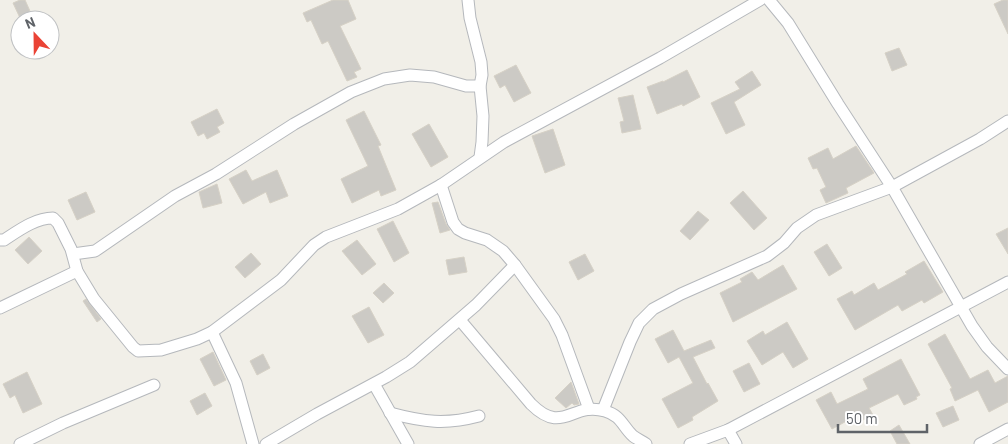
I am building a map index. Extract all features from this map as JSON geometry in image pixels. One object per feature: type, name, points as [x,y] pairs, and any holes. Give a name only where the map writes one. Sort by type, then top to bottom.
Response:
[{"type":"street","points":[[468,0],[473,38],[481,62],[482,75],[480,86],[483,116],[480,157]]},
{"type":"street","points":[[0,240],[4,240],[45,218],[53,218],[58,223],[73,254],[77,271],[94,299],[128,342],[138,351],[161,350],[197,339],[212,332],[281,280],[314,245],[326,237],[398,209],[441,185],[504,142],[660,58],[760,0]]},
{"type":"street","points":[[769,0],[788,23],[892,187],[972,326],[987,348],[1008,369]]},
{"type":"street","points":[[73,254],[95,251],[175,196],[216,174],[294,124],[351,92],[384,79],[410,75],[434,77],[466,86],[480,86]]},
{"type":"street","points":[[604,410],[638,324],[653,309],[681,294],[767,256],[784,244],[797,228],[816,215],[892,187],[980,139],[1008,121]]},
{"type":"street","points":[[441,185],[453,222],[458,229],[487,240],[503,251],[516,264],[554,319],[562,335],[589,409]]},
{"type":"street","points":[[266,444],[410,362],[460,320],[516,264]]},
{"type":"street","points":[[0,308],[77,271]]},
{"type":"street","points":[[690,444],[728,430],[1008,282]]},
{"type":"street","points":[[460,320],[530,404],[541,414],[552,418],[560,418],[589,409],[604,410],[616,415],[632,435],[646,444]]},
{"type":"street","points":[[212,332],[236,383],[252,444]]},
{"type":"street","points":[[374,384],[408,444]]},
{"type":"street","points":[[20,444],[63,423],[154,386]]},
{"type":"street","points":[[390,412],[412,419],[441,422],[458,422],[479,416]]},
{"type":"street","points":[[980,444],[1008,429]]},
{"type":"street","points":[[728,430],[736,444]]},
{"type":"building","points":[[25,0],[30,10],[16,10],[13,3]]},
{"type":"building","points":[[333,0],[348,0],[356,19],[340,26],[361,69],[354,72],[357,77],[347,81],[328,41],[322,44],[311,20],[307,22],[303,13]]},
{"type":"building","points":[[1008,0],[1008,34],[994,4]]},
{"type":"building","points":[[899,48],[907,65],[892,71],[885,53]]},
{"type":"building","points":[[516,65],[531,93],[514,102],[505,85],[500,88],[494,76]]},
{"type":"building","points":[[687,70],[700,97],[683,106],[682,104],[657,114],[647,87],[663,82]]},
{"type":"building","points":[[752,71],[761,85],[734,102],[745,125],[726,134],[711,103],[740,89],[735,82]]},
{"type":"building","points":[[633,95],[641,129],[622,133],[620,122],[624,121],[618,98]]},
{"type":"building","points":[[217,109],[224,123],[217,127],[220,132],[207,139],[204,133],[198,136],[191,122]]},
{"type":"building","points":[[364,111],[381,145],[378,146],[396,190],[381,196],[379,190],[352,203],[341,179],[368,166],[346,120]]},
{"type":"building","points":[[429,124],[448,157],[431,167],[412,134]]},
{"type":"building","points":[[553,129],[565,165],[545,173],[532,136]]},
{"type":"building","points":[[856,146],[874,173],[846,188],[848,193],[826,203],[820,190],[826,187],[817,168],[813,169],[808,158],[828,148],[833,159]]},
{"type":"building","points":[[246,170],[252,181],[277,170],[288,196],[270,203],[266,192],[243,204],[229,179]]},
{"type":"building","points":[[217,184],[222,203],[203,208],[199,192]]},
{"type":"building","points":[[743,191],[767,218],[754,230],[730,203]]},
{"type":"building","points":[[86,192],[95,212],[77,220],[68,200]]},
{"type":"building","points":[[438,202],[450,230],[440,233],[432,203]]},
{"type":"building","points":[[698,211],[709,220],[690,240],[680,231]]},
{"type":"building","points":[[393,221],[409,253],[394,262],[377,229]]},
{"type":"building","points":[[1008,228],[1008,254],[996,234]]},
{"type":"building","points":[[29,237],[42,251],[28,264],[15,250]]},
{"type":"building","points":[[357,240],[376,264],[362,275],[342,251]]},
{"type":"building","points":[[827,244],[842,268],[829,276],[814,252]]},
{"type":"building","points":[[251,253],[261,264],[245,278],[235,267]]},
{"type":"building","points":[[585,254],[594,271],[578,280],[569,262]]},
{"type":"building","points":[[464,257],[467,272],[449,275],[446,260]]},
{"type":"building","points":[[924,261],[943,292],[924,303],[922,300],[902,311],[898,305],[855,330],[837,299],[852,291],[854,295],[874,283],[878,290],[907,274],[905,272]]},
{"type":"building","points":[[783,265],[797,289],[733,322],[720,293],[742,282],[740,279],[752,272],[758,280]]},
{"type":"building","points":[[384,283],[394,293],[383,303],[373,293]]},
{"type":"building","points":[[86,299],[101,319],[97,322],[83,301]]},
{"type":"building","points":[[369,307],[384,335],[368,343],[352,316]]},
{"type":"building","points":[[787,322],[808,359],[793,368],[783,352],[762,365],[747,341],[763,331],[765,335]]},
{"type":"building","points":[[673,330],[684,351],[711,340],[715,348],[693,357],[718,401],[692,417],[693,420],[678,428],[662,399],[693,383],[679,357],[668,363],[655,339]]},
{"type":"building","points":[[945,334],[970,379],[988,370],[995,383],[1008,376],[1008,402],[989,412],[978,390],[955,401],[950,389],[952,388],[928,344]]},
{"type":"building","points":[[213,352],[226,380],[214,386],[200,359]]},
{"type":"building","points":[[263,354],[270,368],[257,375],[250,361]]},
{"type":"building","points":[[901,359],[920,395],[916,397],[917,399],[904,405],[898,394],[869,408],[873,415],[857,423],[854,417],[832,429],[816,400],[831,392],[837,404],[868,389],[863,379]]},
{"type":"building","points":[[749,363],[760,384],[744,392],[733,371]]},
{"type":"building","points":[[27,372],[42,404],[23,413],[15,395],[10,398],[3,384]]},
{"type":"building","points":[[571,382],[579,404],[574,405],[572,403],[566,408],[555,398]]},
{"type":"building","points":[[205,393],[212,406],[197,415],[190,401]]},
{"type":"building","points":[[953,406],[959,420],[943,427],[936,413]]},
{"type":"building","points":[[899,425],[910,444],[897,444],[890,431]]}]
